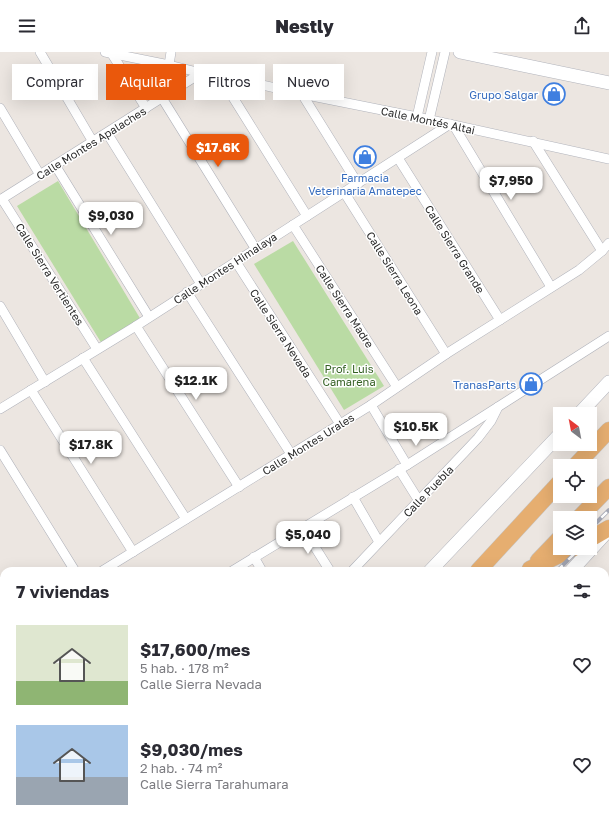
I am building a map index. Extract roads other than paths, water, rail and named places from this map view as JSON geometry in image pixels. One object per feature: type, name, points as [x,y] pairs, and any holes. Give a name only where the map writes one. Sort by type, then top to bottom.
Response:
[{"type":"highway","points":[[582,459],[609,430]]},
{"type":"highway","points":[[586,511],[609,487]]},
{"type":"highway","points":[[482,567],[553,490]]},
{"type":"highway","points":[[597,535],[609,529]]},
{"type":"highway","points":[[532,567],[553,545]]},
{"type":"highway","points":[[535,567],[560,555]]},
{"type":"main road","points":[[460,52],[608,82]]},
{"type":"main road","points":[[586,407],[609,382]]},
{"type":"main road","points":[[434,567],[553,441]]},
{"type":"main road","points":[[575,567],[609,529]]},
{"type":"street","points":[[40,52],[93,142]]},
{"type":"street","points":[[154,62],[156,52]]},
{"type":"street","points":[[169,64],[171,52]]},
{"type":"street","points":[[417,117],[432,52]]},
{"type":"street","points":[[429,120],[445,52]]},
{"type":"street","points":[[109,53],[146,108]]},
{"type":"street","name":"Calle Montés Altai","points":[[109,53],[164,64]]},
{"type":"street","name":"Calle Montes Apalaches","points":[[1,200],[159,100]]},
{"type":"street","points":[[163,100],[255,248]]},
{"type":"street","points":[[235,100],[307,216]]},
{"type":"street","points":[[306,100],[358,184]]},
{"type":"street","name":"Calle Montés Altai","points":[[332,100],[417,117],[609,160]]},
{"type":"street","points":[[0,108],[40,175]]},
{"type":"street","points":[[452,125],[551,287]]},
{"type":"street","name":"Calle Montes Himalaya","points":[[0,409],[136,326],[236,262],[255,248],[452,125]]},
{"type":"street","points":[[107,133],[201,284]]},
{"type":"street","points":[[532,142],[602,251]]},
{"type":"street","name":"Calle Sierra Grande","points":[[398,158],[500,320]]},
{"type":"street","points":[[55,166],[149,317]]},
{"type":"street","name":"Calle Sierra Leona","points":[[344,192],[446,354]]},
{"type":"street","name":"Calle Sierra Vertientes","points":[[1,200],[97,349]]},
{"type":"street","name":"Calle Sierra Madre","points":[[293,225],[396,387]]},
{"type":"street","name":"Calle Montes Urales","points":[[109,567],[371,405],[446,354],[585,265],[609,243]]},
{"type":"street","name":"Calle Sierra Nevada","points":[[236,262],[340,424]]},
{"type":"street","points":[[187,292],[291,454]]},
{"type":"street","points":[[0,306],[45,382]]},
{"type":"street","points":[[136,326],[239,487]]},
{"type":"street","points":[[238,567],[403,467],[609,336]]},
{"type":"street","points":[[83,358],[186,519]]},
{"type":"street","points":[[31,390],[133,552]]},
{"type":"street","points":[[371,405],[419,501]]},
{"type":"street","name":"Calle Puebla","points":[[356,567],[478,438],[491,421],[498,406]]},
{"type":"street","points":[[0,450],[73,567]]},
{"type":"street","points":[[353,497],[379,542]]},
{"type":"street","points":[[303,528],[327,567]]},
{"type":"street","points":[[254,557],[260,567]]},
{"type":"railway","points":[[597,522],[609,510]]},
{"type":"railway","points":[[561,567],[573,555]]},
{"type":"place","name":"Grupo Salgar","points":[[554,94]]},
{"type":"place","name":"Farmacia Veterinaria Amatepec","points":[[365,157]]},
{"type":"place","name":"TranasParts","points":[[531,384]]},
{"type":"park label","name":"Prof. Luis Camarena","points":[[349,374]]}]
